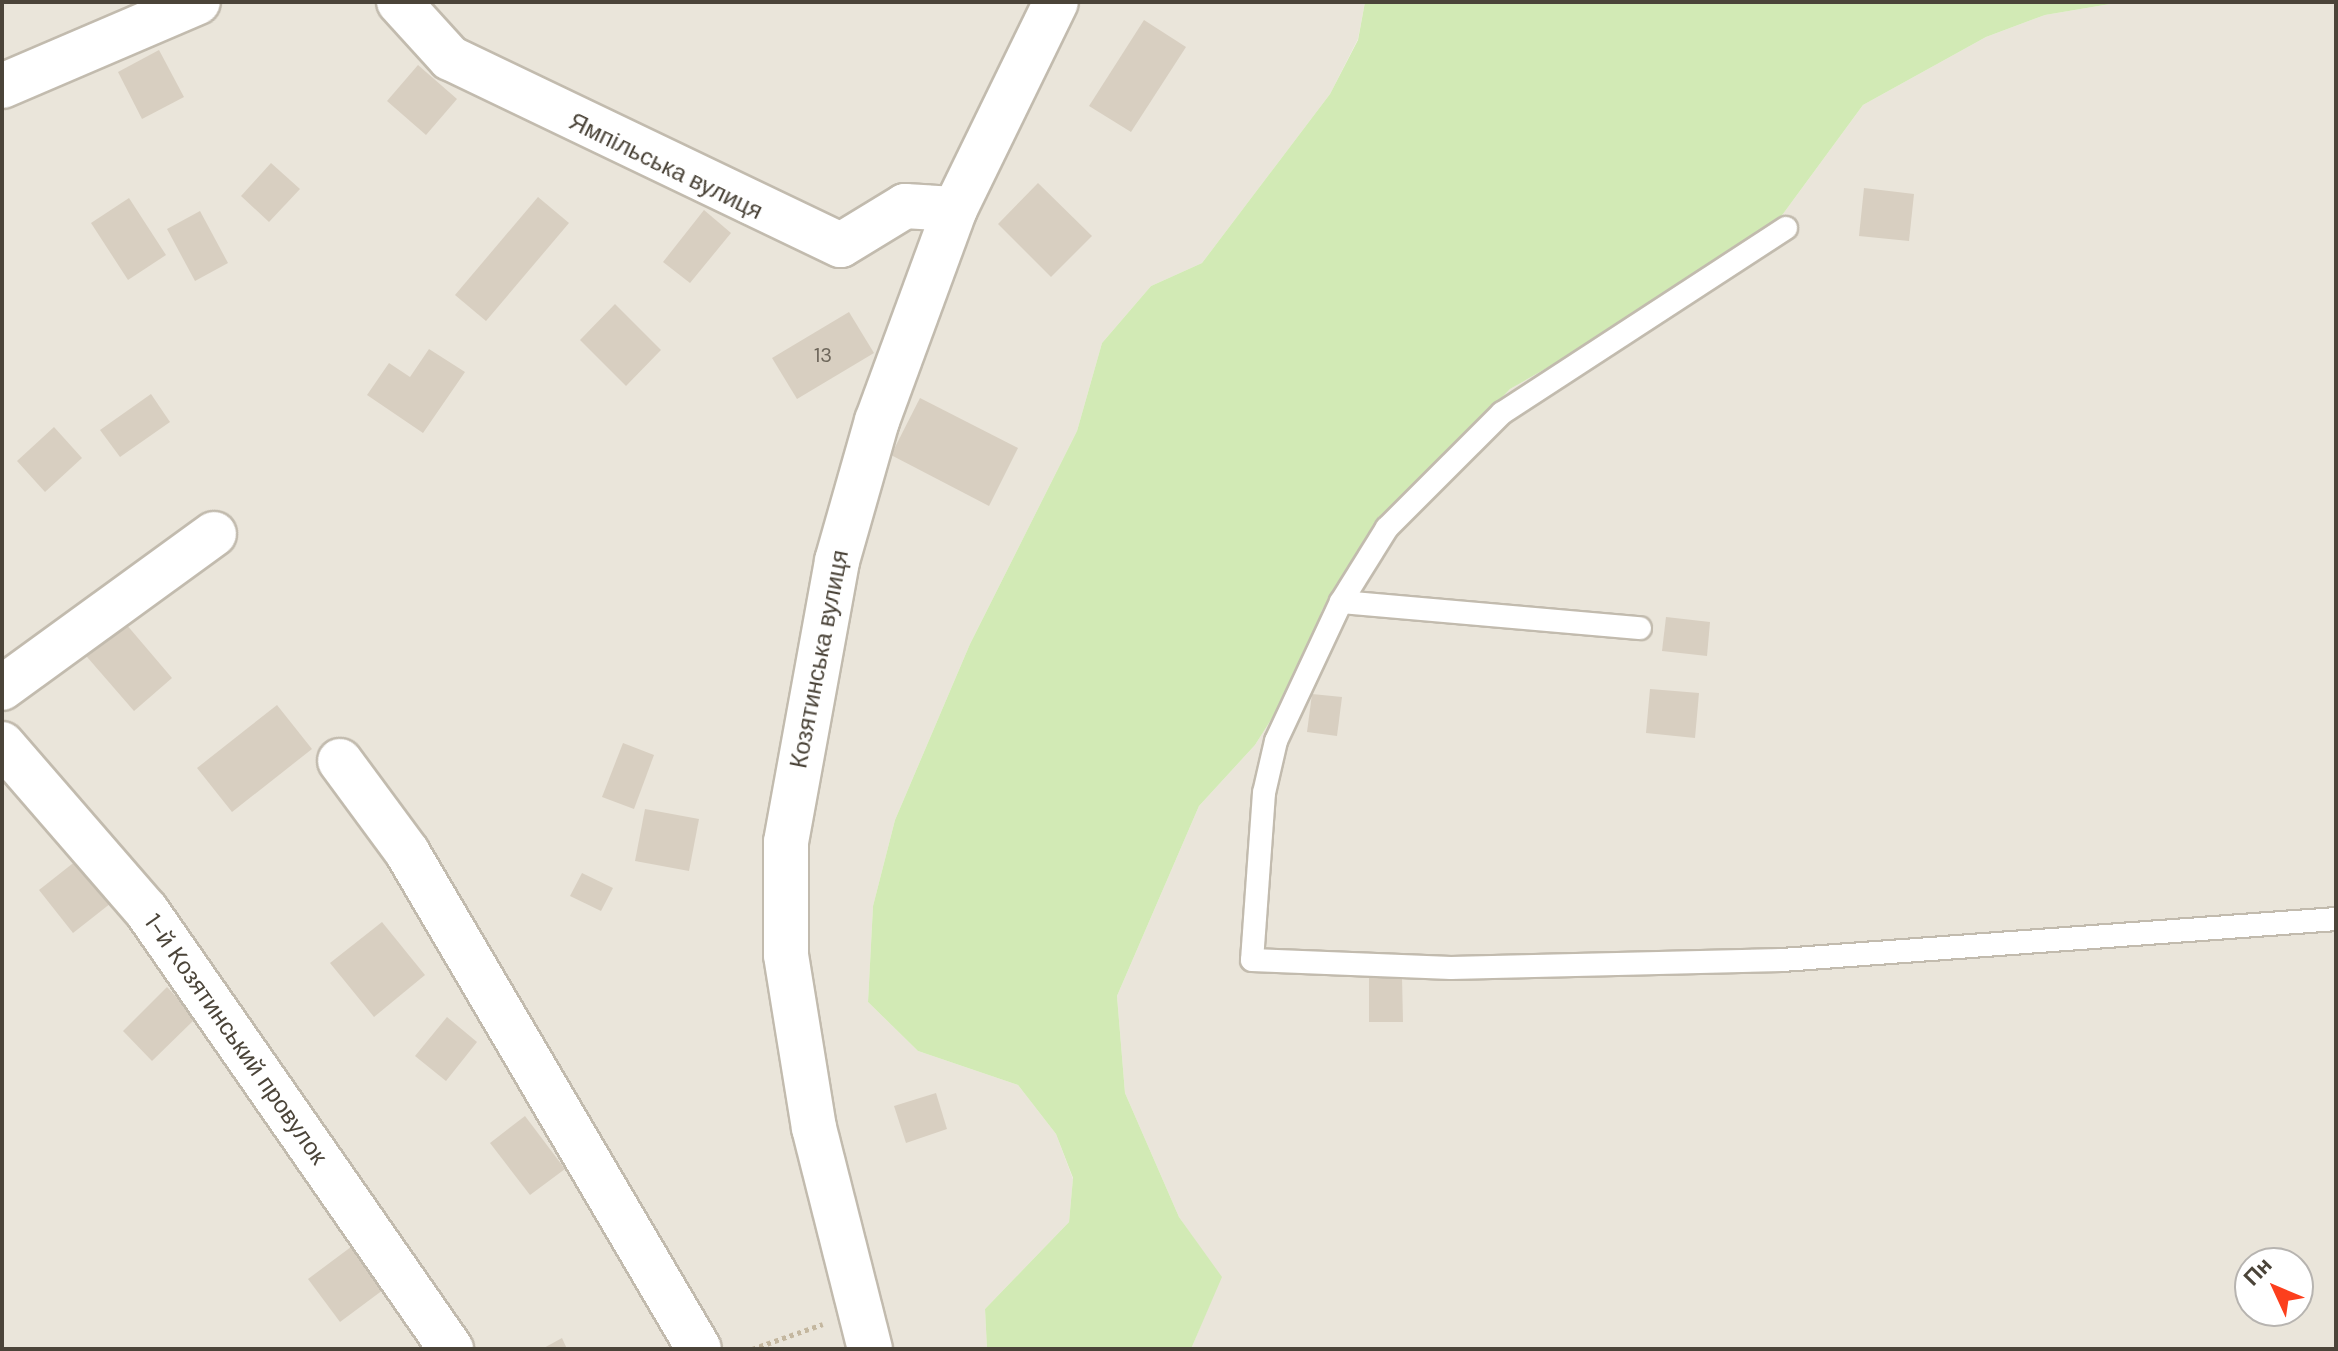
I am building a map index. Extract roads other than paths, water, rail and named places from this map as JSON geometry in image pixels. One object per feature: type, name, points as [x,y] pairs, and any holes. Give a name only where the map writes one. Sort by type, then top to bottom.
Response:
[{"type":"street","points":[[2,86],[198,2]]},
{"type":"street","name":"Ямпільська вулиця","points":[[399,2],[450,58],[829,241],[841,245],[905,206],[955,209]]},
{"type":"street","name":"Козятинська вулиця","points":[[870,1349],[814,1128],[786,955],[786,842],[837,561],[877,421],[955,209],[1056,2]]},
{"type":"street","points":[[2,688],[214,534]]},
{"type":"street","name":"1-й Козятинський провулок","points":[[2,744],[146,910],[451,1349]]},
{"type":"street","points":[[340,761],[407,852],[699,1349]]},
{"type":"lane","points":[[1786,228],[1502,413],[1387,528],[1341,602],[1276,741],[1264,793],[1252,960],[1451,968],[1782,960],[2336,919]]},
{"type":"lane","points":[[1341,602],[1640,628]]}]
